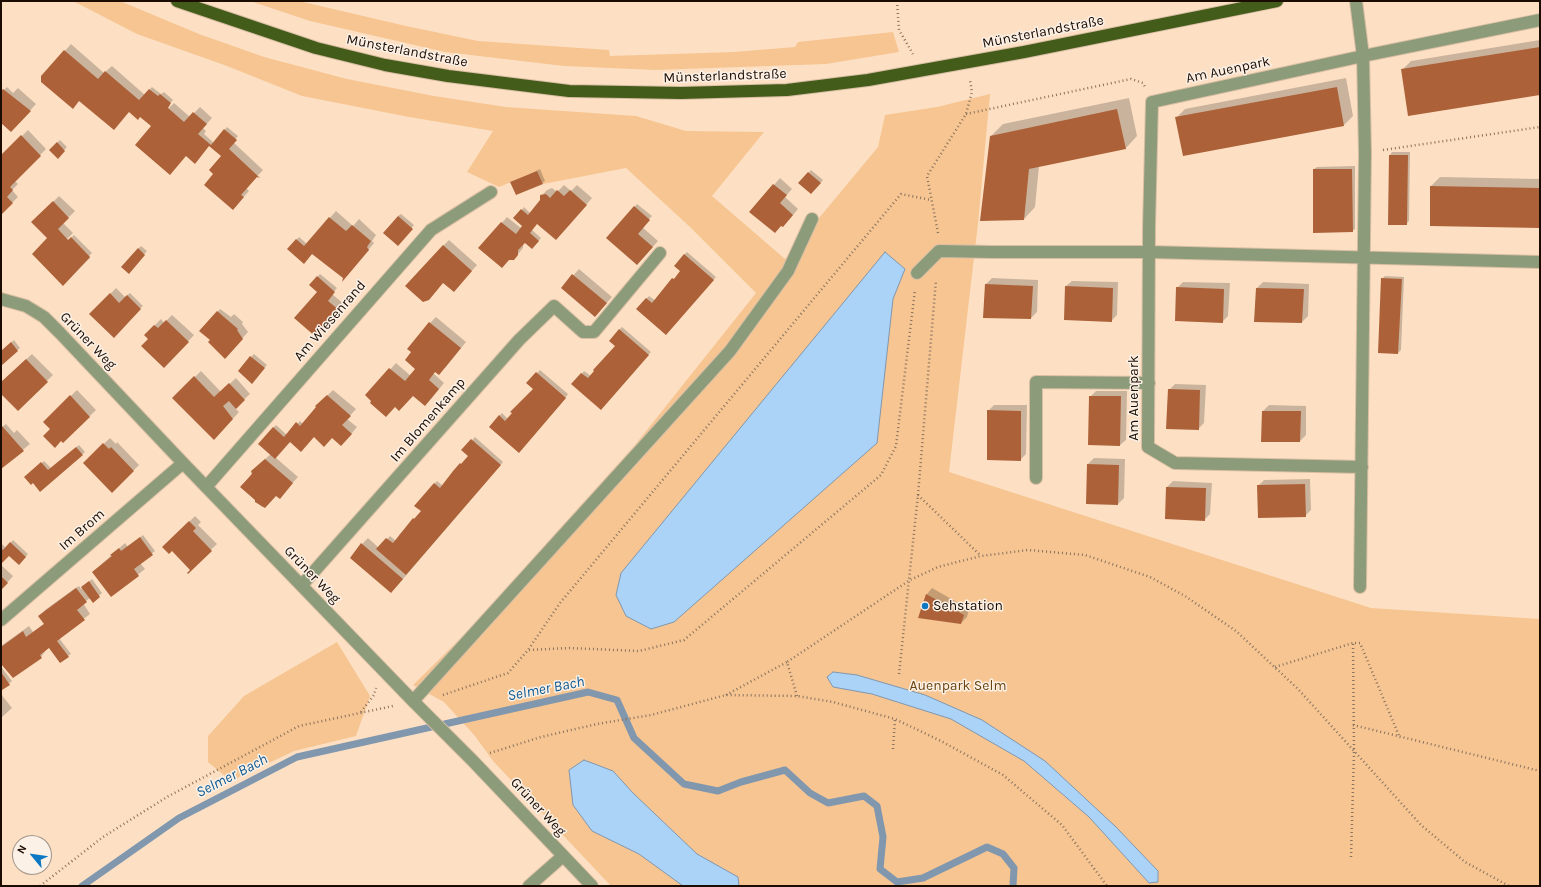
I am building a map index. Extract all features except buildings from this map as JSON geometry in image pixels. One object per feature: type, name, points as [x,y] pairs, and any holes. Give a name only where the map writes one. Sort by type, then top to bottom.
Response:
[{"type":"main road","name":"Münsterlandstraße","points":[[177,1],[316,48],[385,65],[448,76],[569,91],[681,93],[787,90],[916,72],[1278,1]]},
{"type":"street","points":[[1356,1],[1363,56],[1365,153],[1360,586]]},
{"type":"street","name":"Am Auenpark","points":[[1362,467],[1175,463],[1148,447],[1149,252],[1152,102],[1363,56],[1540,20]]},
{"type":"street","name":"Am Wiesenrand","points":[[206,487],[431,230],[491,192]]},
{"type":"street","points":[[416,705],[730,351],[788,271],[812,219]]},
{"type":"street","points":[[917,274],[939,251],[1149,252],[1540,262]]},
{"type":"street","name":"Im Blomenkamp","points":[[302,585],[519,340],[554,306],[583,332],[594,332],[660,252]]},
{"type":"street","name":"Grüner Weg","points":[[1,300],[26,306],[44,318],[592,886]]},
{"type":"street","points":[[1036,478],[1036,382],[1149,383]]},
{"type":"street","name":"Im Brom","points":[[1,620],[183,463]]},
{"type":"street","points":[[529,886],[562,856]]},
{"type":"path","points":[[897,1],[899,30],[913,52],[916,72]]},
{"type":"path","points":[[899,674],[910,580],[939,251],[939,237],[927,176],[966,114],[972,92],[967,62]]},
{"type":"path","points":[[966,114],[1131,79],[1143,83],[1152,102]]},
{"type":"path","points":[[1365,153],[1540,127]]},
{"type":"path","points":[[40,886],[103,837],[167,797],[299,726],[361,712],[416,705],[508,673],[528,650],[560,603],[902,194],[932,200]]},
{"type":"path","points":[[528,650],[569,648],[639,651],[684,640],[880,475],[896,446],[917,274]]},
{"type":"path","points":[[918,495],[981,556]]},
{"type":"path","points":[[472,760],[541,737],[598,724],[651,715],[726,695],[788,662],[910,580],[938,567],[981,556],[1028,550],[1085,555],[1150,577],[1185,596],[1236,630],[1298,689],[1421,825],[1465,862],[1509,886]]},
{"type":"path","points":[[1275,667],[1353,643],[1360,643],[1400,738]]},
{"type":"path","points":[[1351,857],[1354,752],[1353,643]]},
{"type":"path","points":[[788,662],[797,696]]},
{"type":"path","points":[[361,712],[374,694],[380,667]]},
{"type":"path","points":[[726,695],[797,696],[833,702],[895,719],[942,741],[1003,775],[1062,825],[1107,886]]},
{"type":"path","points":[[892,749],[895,719]]},
{"type":"path","points":[[1353,725],[1400,738],[1540,771]]},
{"type":"green space","name":"Auenpark Selm","points":[[73,1],[120,1],[199,34],[264,57],[347,79],[434,96],[506,107],[636,116],[686,131],[764,132],[712,196],[785,259],[878,147],[885,115],[937,107],[990,94],[978,223],[949,472],[1371,608],[1540,619],[1540,886],[611,886],[493,761],[475,736],[444,702],[413,685],[467,632],[635,445],[756,293],[690,227],[626,168],[543,184],[537,171],[499,187],[467,172],[493,131],[409,117],[302,96],[227,66],[137,34]]},
{"type":"green space","points":[[250,1],[299,1],[478,41],[609,50],[610,56],[734,52],[795,47],[798,42],[893,32],[899,52],[826,64],[655,70],[564,66],[445,52],[310,21]]},
{"type":"green space","points":[[337,642],[370,696],[356,736],[294,751],[231,781],[208,762],[208,736],[244,696]]},
{"type":"water","points":[[885,252],[905,269],[893,299],[877,443],[674,622],[651,629],[626,616],[616,595],[621,573]]},
{"type":"water","points":[[833,672],[857,675],[925,695],[982,720],[1045,761],[1116,827],[1158,871],[1158,882],[1149,883],[1089,817],[1024,761],[951,719],[872,694],[833,687],[827,677]]},
{"type":"water","points":[[584,760],[613,771],[633,793],[697,854],[738,877],[739,886],[683,886],[639,854],[592,831],[573,805],[569,770]]},
{"type":"waterway","name":"Selmer Bach","points":[[82,886],[179,818],[297,757],[588,692],[617,700],[634,738],[684,784],[718,791],[741,782],[785,770],[810,793],[828,803],[864,796],[877,806],[883,837],[880,869],[897,882],[923,878],[987,847],[1003,854],[1014,868],[1013,886]]},
{"type":"place","name":"Sehstation","points":[[925,606]]}]
